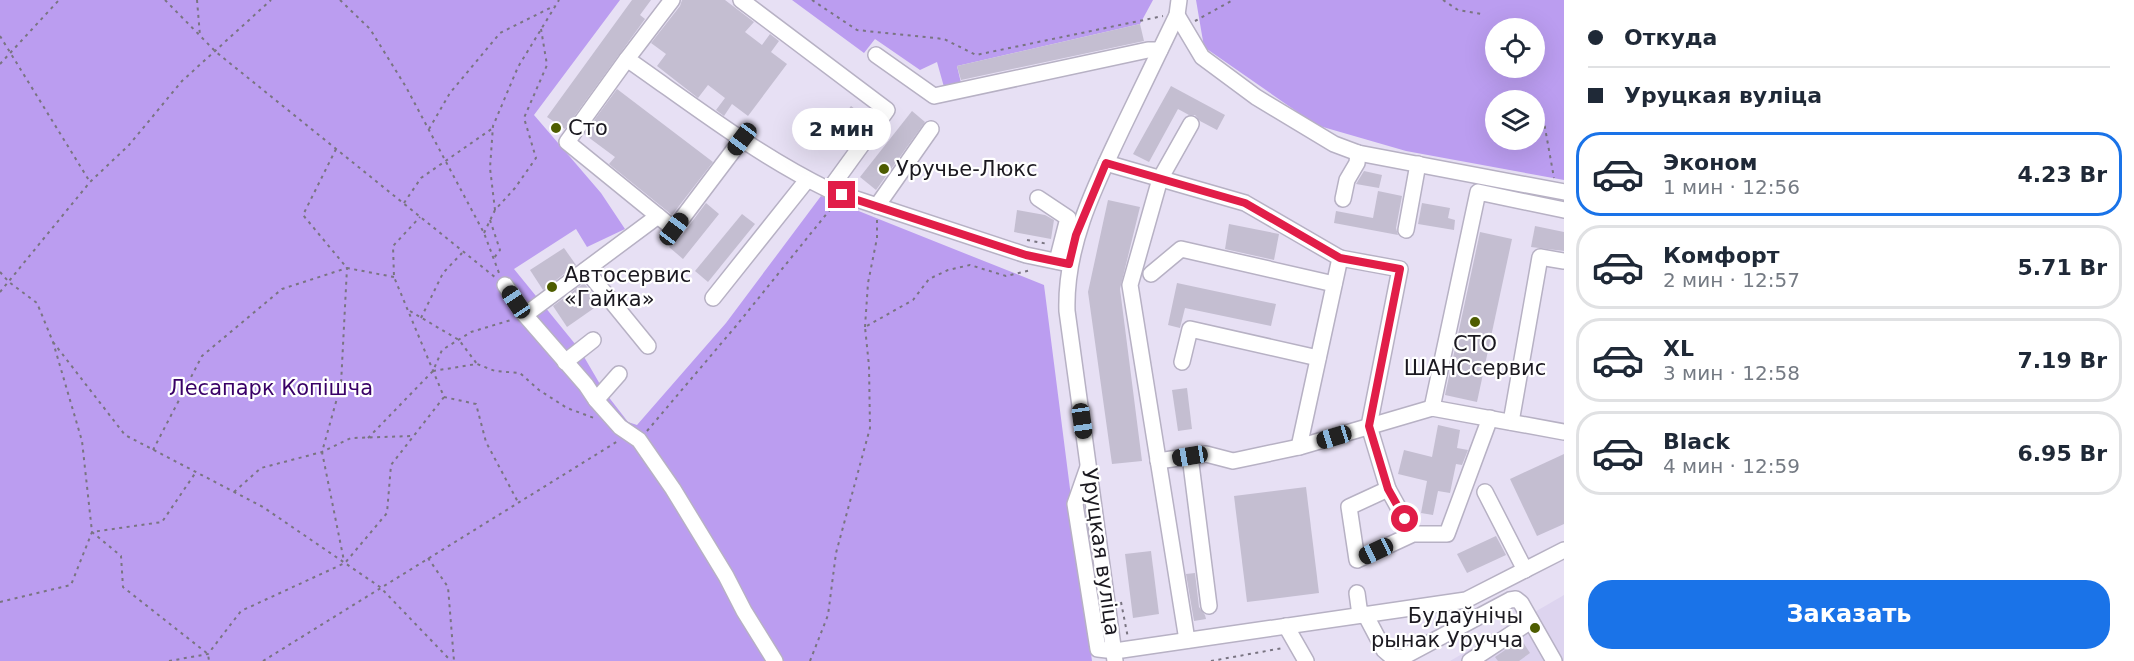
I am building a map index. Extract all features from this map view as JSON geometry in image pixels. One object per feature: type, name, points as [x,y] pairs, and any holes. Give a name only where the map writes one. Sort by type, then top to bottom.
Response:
[{"type":"street","points":[[672,0],[567,142],[674,229],[742,139]]},
{"type":"street","points":[[741,0],[887,110],[836,193]]},
{"type":"street","points":[[1057,261],[1076,235],[1106,163],[1160,50],[1180,14]]},
{"type":"street","points":[[1180,14],[1202,57],[1256,97],[1334,144],[1358,153],[1559,191]]},
{"type":"street","points":[[876,56],[934,96],[1148,50],[1160,50]]},
{"type":"street","points":[[627,59],[742,139],[807,180],[836,193],[1026,255],[1057,261]]},
{"type":"street","points":[[1186,640],[1130,285],[1160,178],[1191,124]]},
{"type":"street","points":[[877,206],[931,129]]},
{"type":"street","points":[[1343,199],[1347,180],[1357,163],[1358,153]]},
{"type":"street","points":[[1106,163],[1245,203],[1340,258],[1400,269],[1369,426],[1388,489],[1413,534]]},
{"type":"street","points":[[1406,230],[1418,164]]},
{"type":"street","points":[[713,298],[807,180]]},
{"type":"street","points":[[1432,408],[1478,192],[1564,210]]},
{"type":"street","points":[[1038,198],[1068,218],[1057,261]]},
{"type":"street","points":[[525,315],[658,216]]},
{"type":"street","points":[[1150,274],[1181,249],[1334,284]]},
{"type":"street","points":[[1511,422],[1540,257],[1564,261]]},
{"type":"street","points":[[1299,447],[1340,258]]},
{"type":"street","name":"Уруцкая вуліца","points":[[1057,261],[1066,290],[1088,464],[1120,653]]},
{"type":"street","points":[[586,270],[648,346]]},
{"type":"street","points":[[504,285],[525,315],[586,385],[596,400],[634,437],[673,489],[775,661]]},
{"type":"street","points":[[1182,362],[1190,329],[1318,358]]},
{"type":"street","points":[[565,362],[593,340]]},
{"type":"street","points":[[596,400],[619,374]]},
{"type":"street","points":[[1158,461],[1206,454],[1233,461],[1299,447],[1432,408],[1564,432]]},
{"type":"street","points":[[1388,489],[1349,507],[1357,560],[1413,534],[1447,534],[1490,418]]},
{"type":"street","points":[[1190,456],[1209,606]]},
{"type":"street","points":[[1485,492],[1525,570]]},
{"type":"street","points":[[1120,653],[1186,640],[1466,600],[1564,550]]},
{"type":"street","points":[[1357,593],[1362,615],[1384,650],[1392,657],[1402,657],[1510,600],[1516,599],[1521,603],[1554,661]]},
{"type":"street","points":[[1470,661],[1531,621]]},
{"type":"street","points":[[1286,626],[1306,661]]},
{"type":"path","points":[[0,64],[59,0]]},
{"type":"path","points":[[165,0],[216,52],[504,285]]},
{"type":"path","points":[[196,0],[200,36]]},
{"type":"path","points":[[0,292],[90,183],[129,145],[182,81],[271,0]]},
{"type":"path","points":[[340,0],[370,29],[406,87],[484,233],[504,285]]},
{"type":"path","points":[[495,210],[490,168],[493,128],[518,67],[559,0]]},
{"type":"path","points":[[812,0],[857,30],[944,39],[976,55],[1160,16],[1180,14],[1233,0]]},
{"type":"path","points":[[1443,0],[1458,10],[1480,14]]},
{"type":"path","points":[[429,129],[450,93],[500,33],[555,6]]},
{"type":"path","points":[[484,233],[495,210],[515,188],[536,158],[524,118],[547,64],[541,29]]},
{"type":"path","points":[[0,36],[90,183]]},
{"type":"path","points":[[1545,126],[1559,191]]},
{"type":"path","points":[[403,203],[421,178],[493,128]]},
{"type":"path","points":[[336,149],[303,215],[347,268],[340,384],[321,452],[345,563]]},
{"type":"path","points":[[263,661],[428,558],[634,437],[736,326],[836,193]]},
{"type":"path","points":[[810,661],[828,615],[836,553],[870,428],[869,366],[865,327],[868,283],[877,237],[877,206]]},
{"type":"path","points":[[420,217],[393,246],[394,277],[444,398]]},
{"type":"path","points":[[490,220],[500,250],[494,258]]},
{"type":"path","points":[[421,318],[443,273],[463,252]]},
{"type":"path","points":[[865,327],[913,300],[928,279],[948,270],[970,265],[1006,276],[1057,261]]},
{"type":"path","points":[[153,450],[202,356],[282,289],[347,268],[394,277]]},
{"type":"path","points":[[0,272],[9,282],[38,303],[53,342],[82,441],[92,532],[71,585],[0,602]]},
{"type":"path","points":[[408,310],[459,340],[477,364]]},
{"type":"path","points":[[368,438],[433,370],[442,350],[471,332],[525,315]]},
{"type":"path","points":[[53,342],[125,435],[263,507],[380,587],[452,661]]},
{"type":"path","points":[[433,370],[477,364],[495,371],[520,373],[539,390],[567,408],[599,420]]},
{"type":"path","points":[[444,398],[476,404],[486,442],[519,504]]},
{"type":"path","points":[[169,661],[208,654],[241,611],[345,563],[387,513],[391,465],[444,398]]},
{"type":"path","points":[[234,492],[261,468],[321,452],[351,438],[414,436]]},
{"type":"path","points":[[92,532],[162,522],[196,472]]},
{"type":"path","points":[[92,532],[121,556],[123,587],[208,654],[209,661]]},
{"type":"path","points":[[428,558],[448,587],[452,661]]},
{"type":"path","points":[[1120,595],[1120,653]]},
{"type":"path","points":[[1211,661],[1297,646]]},
{"type":"shaded area","name":"Будаўнічы рынак Уручча","points":[[1564,595],[1564,661],[1450,661]]},
{"type":"green space","name":"Лесапарк Копішча","points":[[0,0],[620,0],[534,115],[601,193],[625,229],[587,247],[576,229],[514,269],[580,350],[604,391],[628,422],[637,425],[726,323],[821,196],[1044,285],[1092,661],[0,661]]},
{"type":"green space","points":[[792,0],[1153,0],[1140,24],[957,66],[961,83],[944,87],[937,62],[920,70],[875,39],[864,53]]},
{"type":"green space","points":[[1196,0],[1564,0],[1564,180],[1406,151],[1316,125],[1204,47]]},
{"type":"building","points":[[632,0],[651,0],[640,15],[645,19],[565,129],[547,117]]},
{"type":"building","points":[[682,0],[725,0],[754,22],[745,32],[762,45],[770,34],[779,41],[771,52],[787,64],[748,116],[732,104],[724,116],[716,110],[725,98],[708,85],[698,98],[657,66],[666,54],[651,43],[680,6]]},
{"type":"building","points":[[1140,24],[1144,41],[961,80],[957,66]]},
{"type":"building","points":[[1171,86],[1225,115],[1217,130],[1200,121],[1195,115],[1189,115],[1178,109],[1149,162],[1133,154]]},
{"type":"building","points":[[617,89],[713,162],[672,215],[609,164],[615,157],[584,134]]},
{"type":"building","points":[[851,106],[860,113],[832,148],[814,134],[834,109],[843,116]]},
{"type":"building","points":[[912,111],[925,122],[876,190],[860,177]]},
{"type":"building","points":[[1364,171],[1382,175],[1379,188],[1356,184]]},
{"type":"building","points":[[1378,191],[1402,196],[1396,228],[1398,235],[1334,223],[1336,211],[1373,218]]},
{"type":"building","points":[[1108,200],[1140,207],[1120,289],[1142,461],[1112,464],[1088,292]]},
{"type":"building","points":[[706,203],[719,214],[683,259],[669,247],[676,238],[682,235]]},
{"type":"building","points":[[1422,203],[1450,208],[1448,218],[1455,220],[1454,230],[1418,224]]},
{"type":"building","points":[[1017,210],[1045,215],[1054,220],[1051,239],[1014,232]]},
{"type":"building","points":[[742,214],[755,224],[708,282],[695,271]]},
{"type":"building","points":[[1229,224],[1279,234],[1274,260],[1225,249]]},
{"type":"building","points":[[1535,226],[1564,232],[1564,251],[1531,247]]},
{"type":"building","points":[[1480,232],[1512,239],[1477,402],[1445,395]]},
{"type":"building","points":[[564,248],[576,265],[543,290],[530,270]]},
{"type":"building","points":[[584,283],[600,304],[567,327],[553,306]]},
{"type":"building","points":[[1177,283],[1276,304],[1271,326],[1185,308],[1180,328],[1168,325]]},
{"type":"building","points":[[1187,388],[1192,429],[1178,431],[1172,390]]},
{"type":"building","points":[[1438,425],[1460,430],[1457,448],[1468,450],[1462,465],[1456,464],[1450,493],[1438,491],[1433,515],[1421,513],[1427,481],[1398,474],[1404,450],[1432,457]]},
{"type":"building","points":[[1564,454],[1564,524],[1537,536],[1510,479]]},
{"type":"building","points":[[1306,487],[1319,593],[1247,602],[1234,496]]},
{"type":"building","points":[[1496,536],[1506,555],[1467,573],[1457,554]]},
{"type":"building","points":[[1151,551],[1159,614],[1133,618],[1125,554]]},
{"type":"building","points":[[1195,573],[1199,607],[1206,619],[1194,621],[1186,574]]},
{"type":"building","points":[[1521,639],[1530,653],[1519,661],[1498,661],[1495,657]]},
{"type":"place","name":"Сто","points":[[556,128]]},
{"type":"place","name":"Уручье-Люкс","points":[[884,169]]},
{"type":"place","name":"Автосервис «Гайка»","points":[[552,287]]},
{"type":"place","name":"СТО ШАНСсервис","points":[[1475,322]]},
{"type":"place","name":"Будаўнічы рынак Уручча","points":[[1535,628]]},
{"type":"route","points":[[842,195],[1026,255],[1069,264],[1076,235],[1106,163],[1245,203],[1340,258],[1400,269],[1369,426],[1388,489],[1405,519]]}]
